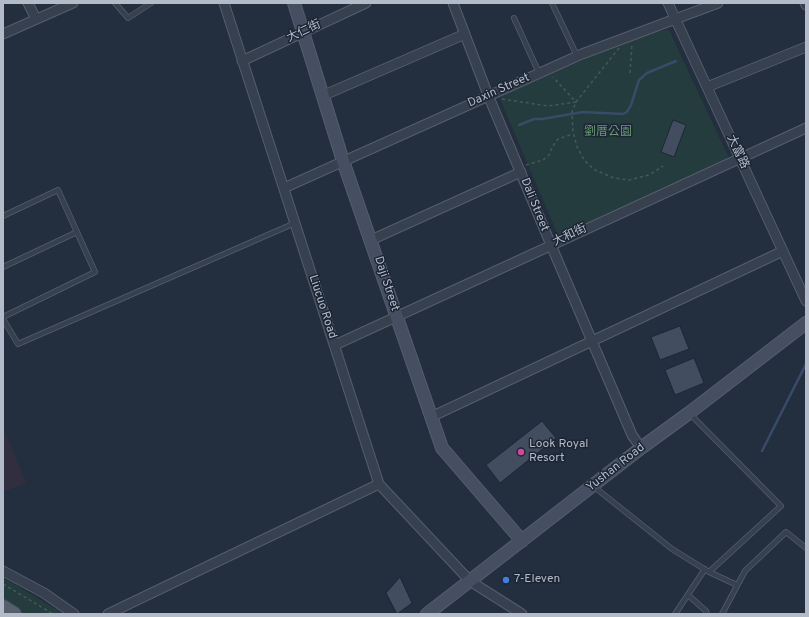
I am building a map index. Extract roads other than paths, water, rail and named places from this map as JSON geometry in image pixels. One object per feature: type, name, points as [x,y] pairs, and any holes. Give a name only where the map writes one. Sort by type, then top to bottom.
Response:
[{"type":"main road","points":[[3,607],[14,614]]},
{"type":"street","points":[[28,3],[36,19]]},
{"type":"street","points":[[3,34],[73,3]]},
{"type":"street","name":"Liucuo Road","points":[[224,3],[379,484],[470,581],[522,614]]},
{"type":"street","name":"Daji Street","points":[[294,3],[343,161],[442,448],[522,541]]},
{"type":"street","name":"大仁街","points":[[242,61],[366,3]]},
{"type":"street","name":"Dali Street","points":[[453,3],[488,95],[551,245],[632,434],[640,448]]},
{"type":"street","name":"大富路","points":[[668,3],[806,300]]},
{"type":"street","name":"Daxin Street","points":[[284,188],[577,56],[718,3]]},
{"type":"street","points":[[322,96],[465,34]]},
{"type":"street","points":[[707,87],[806,47]]},
{"type":"street","name":"大和街","points":[[335,345],[740,157],[806,128]]},
{"type":"street","points":[[371,240],[520,170]]},
{"type":"street","points":[[431,417],[783,251]]},
{"type":"street","name":"Yushan Road","points":[[427,614],[640,448],[689,413],[806,323]]},
{"type":"street","points":[[108,614],[379,484]]},
{"type":"street","points":[[3,571],[44,593],[74,614]]},
{"type":"lane","points":[[115,3],[128,18],[151,3]]},
{"type":"lane","points":[[552,3],[577,56]]},
{"type":"lane","points":[[514,18],[539,73]]},
{"type":"lane","points":[[3,216],[58,190],[95,272],[3,318],[18,344],[295,222]]},
{"type":"lane","points":[[3,267],[78,232]]},
{"type":"lane","points":[[675,614],[707,570],[781,506],[689,413]]},
{"type":"lane","points":[[593,486],[672,549],[707,570],[737,585]]},
{"type":"lane","points":[[722,614],[744,571],[753,561],[786,532],[806,548]]},
{"type":"lane","points":[[688,595],[706,611],[707,614]]},
{"type":"waterway","points":[[519,125],[534,119],[583,112],[623,114],[627,112],[631,105],[639,80],[647,73],[676,61]]},
{"type":"waterway","points":[[762,451],[806,364]]},
{"type":"place","name":"Look Royal Resort","points":[[521,452]]},
{"type":"place","name":"7-Eleven","points":[[506,580]]},
{"type":"park label","name":"劉厝公園","points":[[608,133]]}]
